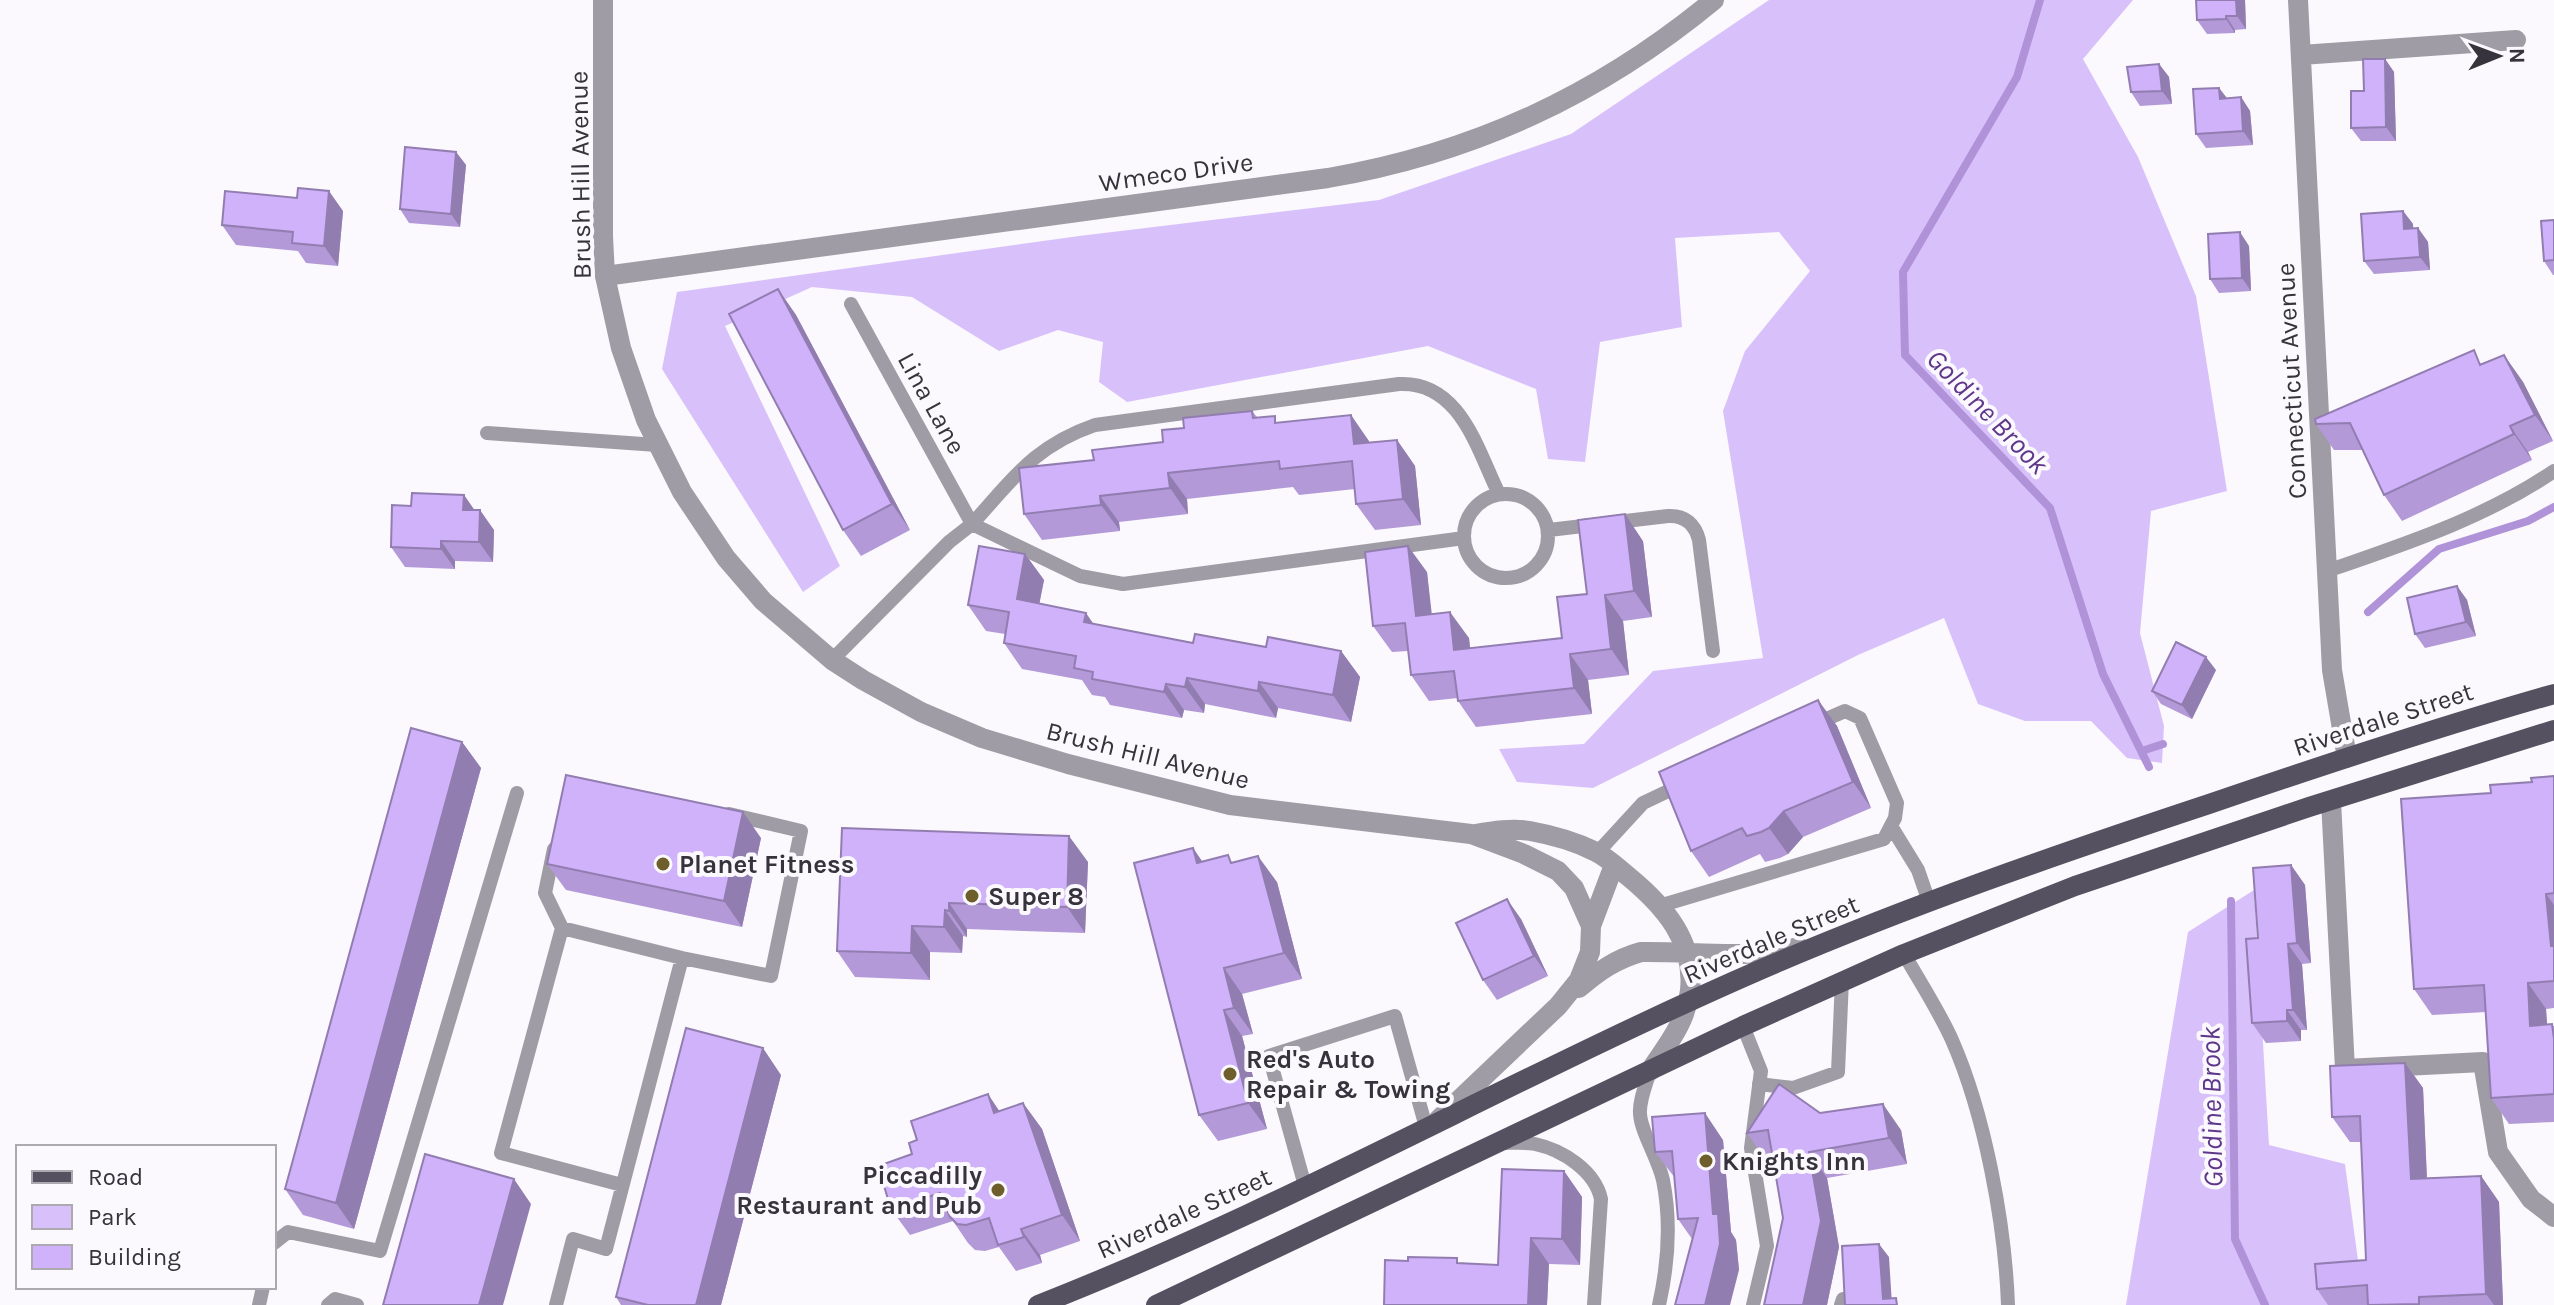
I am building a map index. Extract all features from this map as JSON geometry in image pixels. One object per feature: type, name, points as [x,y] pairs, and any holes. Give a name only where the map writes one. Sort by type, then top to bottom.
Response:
[{"type":"main road","name":"Riverdale Street","points":[[1038,1305],[1108,1277],[1688,1003],[1841,936],[2085,845],[2347,758],[2554,694]]},
{"type":"main road","points":[[1156,1305],[1743,1026],[1904,954],[2075,886],[2554,730]]},
{"type":"street","name":"Brush Hill Avenue","points":[[603,0],[602,200],[605,276],[631,384],[657,445],[703,525],[763,601],[832,660],[895,700],[995,743],[1230,805],[1471,834],[1558,871],[1580,896],[1591,926]]},
{"type":"street","name":"Wmeco Drive","points":[[605,276],[1328,178],[1388,166],[1448,150],[1506,129],[1562,102],[1668,38],[1714,0]]},
{"type":"street","name":"Connecticut Avenue","points":[[2298,0],[2332,670],[2347,758]]},
{"type":"street","points":[[2301,55],[2516,40]]},
{"type":"street","points":[[2331,801],[2345,1069],[2483,1062],[2498,1152],[2531,1199],[2554,1217]]},
{"type":"street","name":"Brush Hill Avenue","points":[[1471,834],[1501,829],[1527,830],[1598,852],[1659,906],[1681,934],[1690,977],[1688,1003],[1677,1032],[1650,1071]]},
{"type":"street","points":[[1558,1006],[1579,980],[1588,961],[1591,926],[1614,865]]},
{"type":"street","points":[[1431,1125],[1558,1006],[1601,969],[1626,957],[1641,952],[1721,956],[1773,954],[1841,936]]},
{"type":"lane","name":"Lina Lane","points":[[851,304],[972,524]]},
{"type":"lane","points":[[832,660],[1043,450],[1095,425],[1399,384],[1431,388],[1449,400],[1462,417],[1499,494]]},
{"type":"lane","points":[[487,433],[657,445]]},
{"type":"lane","points":[[2327,571],[2447,528],[2504,501],[2554,471]]},
{"type":"lane","points":[[1499,494],[1523,497],[1533,503],[1549,530],[1546,551],[1539,562],[1529,571],[1507,578],[1481,571],[1472,561],[1464,538],[1469,516],[1477,505],[1499,494]]},
{"type":"lane","points":[[1549,530],[1668,516],[1686,519],[1695,528],[1699,540],[1713,651]]},
{"type":"lane","points":[[972,524],[1080,576],[1123,584],[1464,538]]},
{"type":"lane","points":[[1659,906],[1884,839],[1897,803],[1860,718],[1845,711],[1802,731]]},
{"type":"lane","points":[[1598,852],[1643,803],[1700,777]]},
{"type":"lane","points":[[276,1241],[288,1232],[380,1251],[517,793]]},
{"type":"lane","points":[[562,928],[771,976],[801,831],[710,809]]},
{"type":"lane","points":[[1891,826],[1918,870],[1929,902]]},
{"type":"lane","points":[[557,831],[545,893],[562,928],[501,1153],[622,1185]]},
{"type":"lane","points":[[1904,954],[1951,1038],[1970,1088],[2002,1229],[2008,1305]]},
{"type":"lane","points":[[556,1305],[573,1239],[606,1249],[682,958]]},
{"type":"lane","points":[[1759,1084],[1793,1088],[1838,1072],[1842,980]]},
{"type":"lane","points":[[1305,1186],[1269,1056],[1395,1016],[1431,1125]]},
{"type":"lane","points":[[1743,1026],[1760,1066],[1751,1145],[1767,1246],[1753,1305]]},
{"type":"lane","points":[[1650,1071],[1640,1113],[1642,1126],[1659,1163],[1667,1221],[1666,1266],[1659,1305]]},
{"type":"lane","points":[[1495,1144],[1532,1143],[1547,1147],[1575,1164],[1598,1186],[1601,1199],[1594,1305]]},
{"type":"lane","points":[[328,1305],[335,1299],[357,1305]]},
{"type":"green space","points":[[1769,0],[2133,0],[2083,59],[2138,157],[2196,296],[2227,491],[2151,511],[2140,633],[2164,726],[2162,763],[2127,758],[2091,721],[2025,721],[1978,704],[1944,618],[1858,655],[1593,788],[1517,782],[1499,749],[1584,744],[1653,671],[1763,658],[1723,411],[1745,351],[1810,271],[1779,232],[1675,238],[1682,327],[1600,342],[1585,462],[1548,459],[1536,389],[1428,346],[1127,402],[1099,382],[1103,342],[1058,330],[999,351],[912,297],[812,287],[725,326],[840,566],[803,592],[662,369],[677,292],[1079,236],[1379,200],[1571,134]]},
{"type":"green space","points":[[2254,890],[2269,1145],[2345,1164],[2364,1305],[2126,1305],[2188,932]]},
{"type":"building","points":[[2196,0],[2236,0],[2237,16],[2197,20]]},
{"type":"building","points":[[2363,59],[2385,59],[2386,127],[2351,128],[2351,91],[2364,91]]},
{"type":"building","points":[[2159,64],[2162,91],[2131,92],[2127,67]]},
{"type":"building","points":[[2219,88],[2220,99],[2241,97],[2243,131],[2196,134],[2193,89]]},
{"type":"building","points":[[405,147],[456,152],[451,214],[400,209]]},
{"type":"building","points":[[298,188],[329,191],[324,246],[292,243],[293,232],[222,225],[225,191],[297,198]]},
{"type":"building","points":[[2403,211],[2404,229],[2418,228],[2420,257],[2364,261],[2361,214]]},
{"type":"building","points":[[2554,220],[2554,260],[2544,261],[2541,221]]},
{"type":"building","points":[[2240,232],[2242,278],[2210,279],[2208,234]]},
{"type":"building","points":[[778,289],[892,504],[843,530],[729,314]]},
{"type":"building","points":[[2474,350],[2480,365],[2504,355],[2535,415],[2510,426],[2514,434],[2384,495],[2350,423],[2316,424],[2315,419]]},
{"type":"building","points":[[1252,411],[1253,418],[1275,416],[1275,423],[1351,415],[1354,444],[1397,440],[1403,499],[1356,504],[1352,461],[1280,469],[1279,461],[1168,473],[1170,488],[1100,496],[1101,505],[1024,514],[1019,468],[1094,460],[1092,450],[1163,442],[1162,430],[1184,428],[1183,418]]},
{"type":"building","points":[[412,493],[464,495],[463,510],[480,510],[479,542],[441,541],[441,549],[391,547],[392,505],[411,506]]},
{"type":"building","points":[[1625,514],[1634,591],[1605,595],[1611,649],[1570,654],[1574,688],[1458,701],[1454,671],[1411,675],[1405,623],[1373,626],[1365,552],[1408,546],[1416,616],[1450,612],[1454,650],[1562,638],[1557,597],[1587,594],[1578,520]]},
{"type":"building","points":[[979,546],[1025,554],[1017,599],[1086,613],[1084,622],[1193,643],[1195,634],[1266,647],[1268,637],[1341,651],[1333,695],[1259,682],[1258,691],[1187,678],[1185,687],[1166,684],[1164,692],[1092,679],[1093,672],[1074,668],[1076,656],[1004,643],[1009,612],[968,605]]},
{"type":"building","points":[[2457,586],[2466,622],[2415,634],[2407,598]]},
{"type":"building","points":[[2176,642],[2206,657],[2182,705],[2152,691]]},
{"type":"building","points":[[1818,700],[1853,782],[1784,811],[1769,828],[1761,832],[1747,836],[1742,828],[1691,851],[1659,772]]},
{"type":"building","points":[[411,728],[462,742],[336,1203],[285,1189]]},
{"type":"building","points":[[566,775],[743,812],[724,901],[547,864]]},
{"type":"building","points":[[2554,776],[2554,893],[2546,894],[2551,946],[2554,946],[2554,981],[2528,983],[2530,1026],[2552,1024],[2554,1094],[2491,1098],[2484,985],[2414,989],[2401,799],[2491,793],[2490,785],[2532,782],[2531,778]]},
{"type":"building","name":"Super 8","points":[[842,828],[1069,836],[1067,907],[949,903],[949,911],[945,910],[944,927],[912,926],[911,953],[837,951]]},
{"type":"building","points":[[1193,848],[1197,863],[1228,855],[1231,863],[1258,856],[1284,953],[1224,968],[1234,1008],[1224,1010],[1248,1103],[1199,1115],[1134,863]]},
{"type":"building","points":[[2291,865],[2297,943],[2288,944],[2293,1010],[2287,1010],[2287,1021],[2252,1023],[2246,939],[2258,938],[2253,868]]},
{"type":"building","points":[[1507,899],[1534,956],[1483,980],[1456,923]]},
{"type":"building","points":[[686,1028],[763,1048],[696,1305],[648,1305],[616,1297]]},
{"type":"building","points":[[2405,1063],[2411,1179],[2481,1176],[2486,1294],[2419,1297],[2419,1304],[2368,1305],[2367,1285],[2317,1289],[2315,1264],[2366,1260],[2360,1116],[2332,1117],[2330,1066]]},
{"type":"building","points":[[1779,1084],[1820,1113],[1883,1104],[1889,1138],[1809,1152],[1821,1221],[1803,1305],[1764,1305],[1783,1218],[1768,1130],[1747,1133]]},
{"type":"building","points":[[988,1094],[994,1113],[1023,1103],[1062,1215],[1021,1229],[1024,1237],[998,1245],[989,1218],[966,1225],[957,1224],[950,1217],[940,1193],[891,1209],[878,1166],[912,1154],[909,1143],[917,1140],[911,1121]]},
{"type":"building","points":[[1705,1113],[1713,1214],[1718,1214],[1720,1244],[1705,1305],[1675,1305],[1698,1218],[1678,1219],[1672,1151],[1655,1152],[1652,1117]]},
{"type":"building","points":[[425,1154],[514,1179],[479,1305],[383,1305]]},
{"type":"building","points":[[1502,1169],[1564,1171],[1562,1239],[1531,1238],[1528,1305],[1384,1305],[1385,1260],[1457,1258],[1457,1263],[1498,1265]]},
{"type":"building","points":[[1879,1244],[1883,1299],[1896,1298],[1897,1305],[1845,1305],[1842,1246]]},
{"type":"waterway","name":"Goldine Brook","points":[[2040,0],[2017,77],[1903,272],[1905,355],[2050,508],[2103,674],[2149,767]]},
{"type":"waterway","points":[[2368,612],[2439,549],[2528,521],[2554,507]]},
{"type":"waterway","points":[[2142,751],[2163,744]]},
{"type":"waterway","name":"Goldine Brook","points":[[2231,901],[2235,1239],[2265,1305]]},
{"type":"place","name":"Planet Fitness","points":[[663,864]]},
{"type":"place","name":"Super 8","points":[[972,896]]},
{"type":"place","name":"Red's Auto Repair & Towing","points":[[1230,1074]]},
{"type":"place","name":"Knights Inn","points":[[1706,1161]]},
{"type":"place","name":"Piccadilly Restaurant and Pub","points":[[998,1190]]}]
